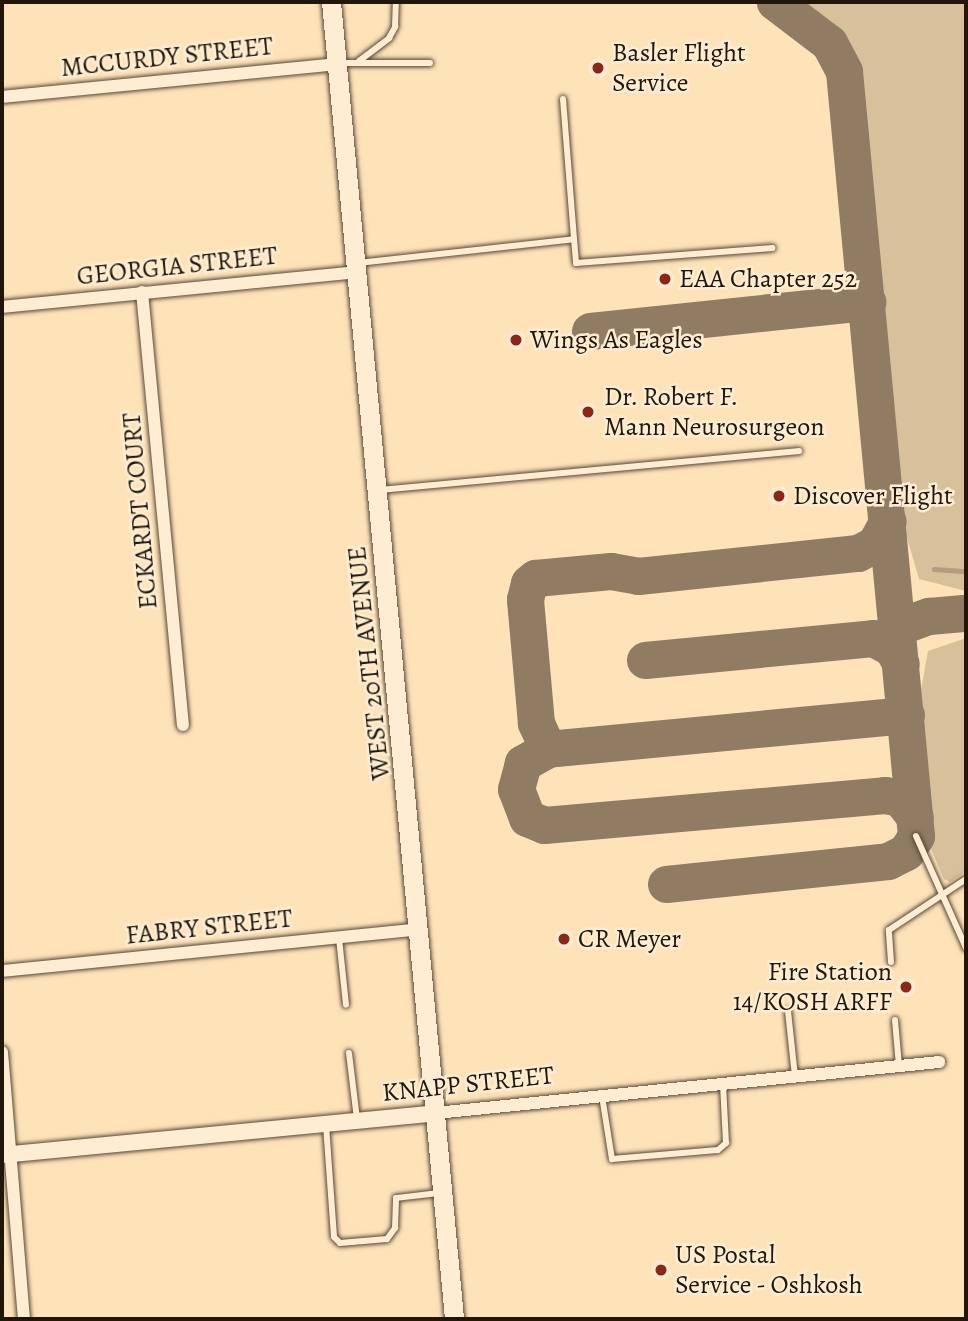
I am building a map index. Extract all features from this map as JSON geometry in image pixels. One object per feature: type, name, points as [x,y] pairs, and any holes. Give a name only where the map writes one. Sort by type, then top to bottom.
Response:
[{"type":"main road","name":"WEST 20TH AVENUE","points":[[331,2],[421,929],[454,1319]]},
{"type":"street","name":"MCCURDY STREET","points":[[2,97],[337,64]]},
{"type":"street","name":"GEORGIA STREET","points":[[2,307],[357,267]]},
{"type":"street","name":"ECKARDT COURT","points":[[142,292],[183,725]]},
{"type":"street","name":"FABRY STREET","points":[[2,971],[421,929]]},
{"type":"street","points":[[2,1052],[7,1154],[24,1319]]},
{"type":"street","name":"KNAPP STREET","points":[[7,1154],[939,1062]]},
{"type":"lane","points":[[359,61],[381,47],[396,27],[396,2]]},
{"type":"lane","points":[[337,64],[359,61],[430,63]]},
{"type":"lane","points":[[563,99],[576,263],[772,248]]},
{"type":"lane","points":[[357,267],[574,239]]},
{"type":"lane","points":[[378,490],[799,451]]},
{"type":"lane","points":[[916,836],[966,948]]},
{"type":"lane","points":[[891,962],[889,930],[943,897],[966,879]]},
{"type":"lane","points":[[339,938],[346,1005]]},
{"type":"lane","points":[[789,1011],[795,1076]]},
{"type":"lane","points":[[895,1020],[900,1066]]},
{"type":"lane","points":[[349,1053],[357,1119]]},
{"type":"lane","points":[[602,1095],[612,1159],[681,1154],[724,1149],[723,1083]]},
{"type":"lane","points":[[326,1122],[334,1237],[340,1243],[387,1239],[395,1228],[397,1198],[443,1192]]},
{"type":"shaded area","points":[[792,2],[966,2],[966,591],[919,579],[905,531],[893,472],[854,70],[843,44]]},
{"type":"shaded area","points":[[966,638],[966,871],[950,882],[944,879],[929,844],[919,702],[928,651]]},
{"type":"waterway","points":[[934,569],[966,571]]},
{"type":"taxiway","points":[[666,884],[888,861],[906,852],[916,836],[844,71],[829,43],[775,2]]},
{"type":"taxiway","points":[[590,331],[867,302]]},
{"type":"taxiway","points":[[548,749],[536,723],[525,599],[529,583],[535,578],[611,571],[638,576],[858,553],[875,544],[888,521]]},
{"type":"taxiway","points":[[898,627],[929,616],[966,613]]},
{"type":"taxiway","points":[[645,660],[873,638],[892,648],[901,664]]},
{"type":"taxiway","points":[[906,715],[548,749],[523,763],[516,789],[527,818],[544,825],[885,795],[900,798],[915,817]]},
{"type":"place","name":"Basler Flight Service","points":[[598,68]]},
{"type":"place","name":"EAA Chapter 252","points":[[665,279]]},
{"type":"place","name":"Wings As Eagles","points":[[516,340]]},
{"type":"place","name":"Dr. Robert F. Mann Neurosurgeon","points":[[588,412]]},
{"type":"place","name":"Discover Flight","points":[[779,496]]},
{"type":"place","name":"CR Meyer","points":[[564,939]]},
{"type":"place","name":"Fire Station 14/KOSH ARFF","points":[[906,987]]},
{"type":"place","name":"US Postal Service - Oshkosh","points":[[661,1270]]}]
